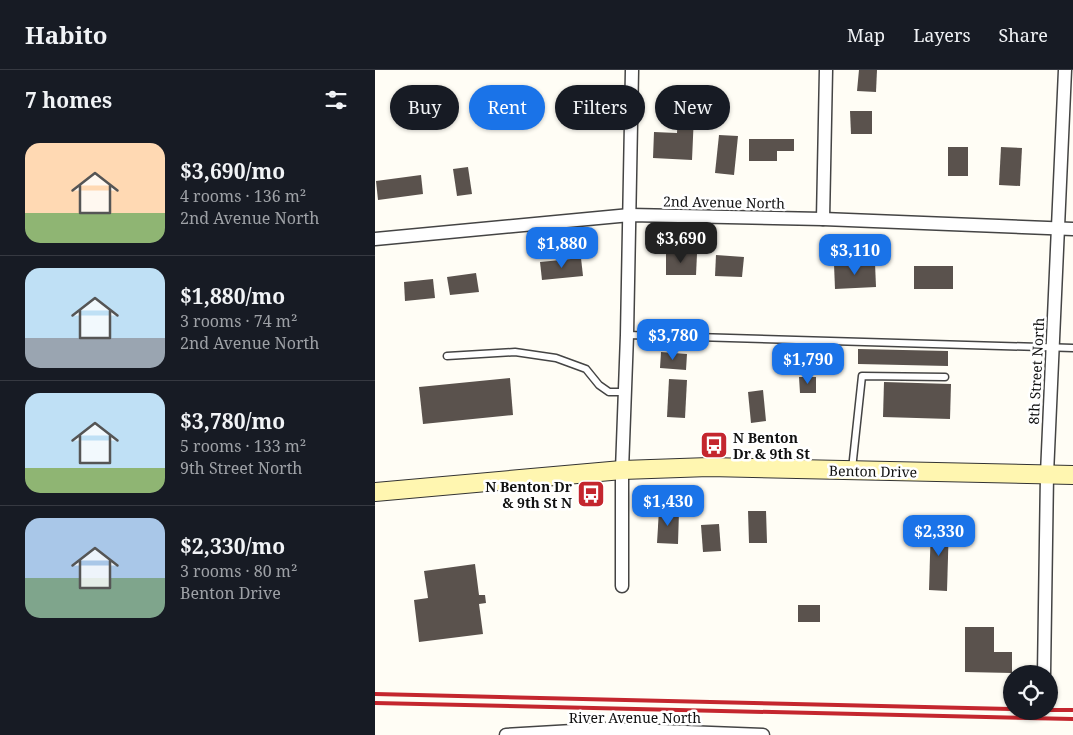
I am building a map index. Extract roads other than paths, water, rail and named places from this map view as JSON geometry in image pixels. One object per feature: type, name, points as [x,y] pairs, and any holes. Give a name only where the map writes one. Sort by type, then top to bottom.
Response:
[{"type":"main road","name":"Benton Drive","points":[[375,492],[621,470],[709,467],[1073,475]]},
{"type":"street","points":[[622,586],[621,470],[627,335],[632,70]]},
{"type":"street","points":[[823,219],[826,70]]},
{"type":"street","name":"8th Street North","points":[[1044,665],[1047,474],[1065,70]]},
{"type":"street","name":"2nd Avenue North","points":[[375,239],[630,215],[823,219],[1073,229]]},
{"type":"street","name":"River Avenue North","points":[[507,735],[608,732],[763,735]]},
{"type":"lane","points":[[627,335],[1073,348]]},
{"type":"lane","points":[[447,356],[515,352],[556,358],[586,369],[599,385],[609,392],[625,392]]},
{"type":"lane","points":[[852,470],[862,376],[945,377]]},
{"type":"railway","points":[[375,694],[1003,709]]},
{"type":"railway","points":[[375,703],[1073,719]]},
{"type":"railway","points":[[1058,710],[1073,710]]},
{"type":"place","name":"N Benton Dr & 9th St","points":[[714,445]]},
{"type":"place","name":"N Benton Dr & 9th St N","points":[[591,494]]}]
